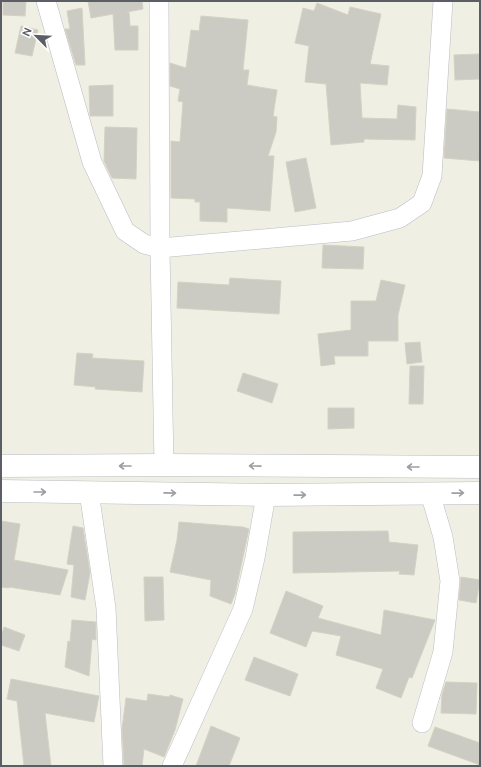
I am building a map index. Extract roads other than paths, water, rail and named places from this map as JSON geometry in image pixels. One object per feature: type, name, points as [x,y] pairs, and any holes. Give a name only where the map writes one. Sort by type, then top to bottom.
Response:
[{"type":"street","points":[[46,1],[92,162],[125,231],[144,244],[160,248],[352,231],[400,218],[422,203],[432,176],[443,1]]},
{"type":"street","points":[[159,1],[160,248],[164,465]]},
{"type":"street","points":[[1,466],[164,465],[480,467]]},
{"type":"street","points":[[1,491],[266,495],[480,493]]},
{"type":"street","points":[[89,492],[106,608],[113,766]]},
{"type":"street","points":[[422,723],[443,652],[450,581],[443,537],[430,493]]},
{"type":"street","points":[[172,766],[243,609],[255,558],[266,495]]}]
